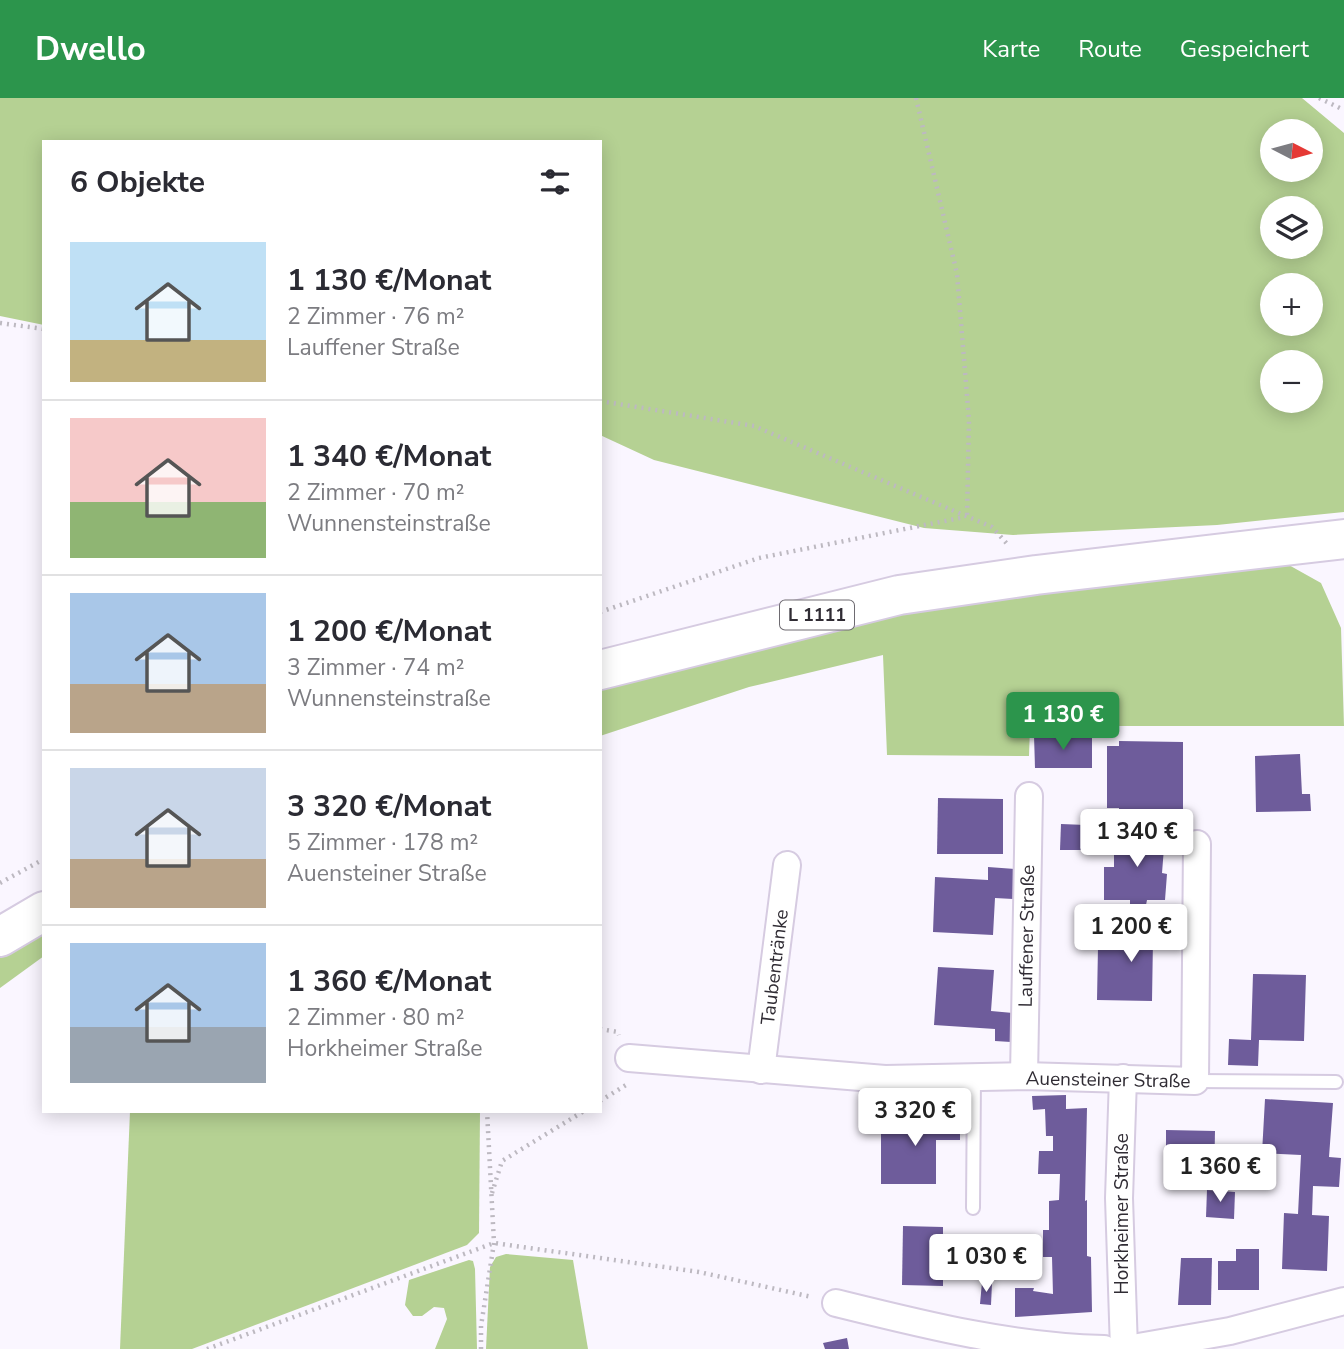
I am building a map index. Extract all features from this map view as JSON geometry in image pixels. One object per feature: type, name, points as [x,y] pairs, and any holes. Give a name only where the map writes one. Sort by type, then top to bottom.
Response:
[{"type":"main road","name":"L 1111","points":[[602,669],[899,595],[1036,575],[1344,539]]},
{"type":"main road","points":[[0,937],[42,912]]},
{"type":"street","name":"Lauffener Straße","points":[[1024,1076],[1029,796]]},
{"type":"street","points":[[1195,1081],[1196,844]]},
{"type":"street","name":"Taubentränke","points":[[761,1070],[787,865]]},
{"type":"street","name":"Auensteiner Straße","points":[[629,1058],[885,1079],[1024,1076],[1195,1081]]},
{"type":"street","name":"Horkheimer Straße","points":[[1123,1079],[1119,1198],[1125,1349]]},
{"type":"street","points":[[1125,1349],[1230,1331],[1344,1301]]},
{"type":"street","points":[[836,1303],[993,1339],[1035,1345],[1104,1349]]},
{"type":"lane","points":[[973,1208],[974,1077]]},
{"type":"lane","name":"Auensteiner Straße","points":[[1195,1081],[1336,1082]]},
{"type":"path","points":[[916,98],[957,274],[969,420],[967,517]]},
{"type":"path","points":[[1318,98],[1344,110]]},
{"type":"path","points":[[0,323],[42,329]]},
{"type":"path","points":[[602,401],[754,426],[992,527],[1036,575]]},
{"type":"path","points":[[602,611],[759,558],[967,517]]},
{"type":"path","points":[[0,883],[42,860]]},
{"type":"path","points":[[481,1349],[481,1326],[494,1243],[487,1113]]},
{"type":"path","points":[[491,1197],[502,1161],[581,1113]]},
{"type":"path","points":[[207,1349],[494,1243],[699,1272],[836,1303]]},
{"type":"green space","points":[[0,98],[1302,98],[1344,133],[1344,512],[1217,525],[1013,535],[924,528],[654,460],[602,436],[602,140],[42,140],[42,325],[0,316]]},
{"type":"green space","points":[[1287,564],[1321,583],[1341,628],[1344,726],[1030,726],[1029,756],[887,755],[883,655],[749,687],[602,735],[602,678],[856,615]]},
{"type":"green space","points":[[42,923],[42,957],[0,988],[0,949]]},
{"type":"green space","points":[[130,1113],[480,1113],[479,1233],[467,1245],[192,1349],[120,1349]]},
{"type":"green space","points":[[506,1254],[573,1260],[588,1349],[486,1349],[490,1267],[496,1257]]},
{"type":"green space","points":[[473,1261],[475,1269],[477,1349],[435,1349],[447,1319],[444,1308],[434,1307],[422,1316],[413,1316],[405,1305],[409,1280]]},
{"type":"building","points":[[1034,736],[1092,736],[1092,768],[1035,768]]},
{"type":"building","points":[[1119,741],[1183,742],[1183,813],[1119,813],[1119,808],[1107,808],[1107,746],[1119,746]]},
{"type":"building","points":[[1300,754],[1302,794],[1310,794],[1311,811],[1256,812],[1255,756]]},
{"type":"building","points":[[938,798],[1003,799],[1003,854],[937,854]]},
{"type":"building","points":[[1061,824],[1086,825],[1085,850],[1060,850]]},
{"type":"building","points":[[1136,831],[1165,835],[1162,873],[1167,874],[1165,900],[1147,900],[1146,905],[1130,905],[1130,900],[1104,900],[1104,867],[1114,867],[1114,835],[1135,835]]},
{"type":"building","points":[[988,867],[1015,869],[1013,899],[995,898],[993,935],[933,932],[935,877],[988,880]]},
{"type":"building","points":[[1137,914],[1167,915],[1166,939],[1153,939],[1152,1001],[1097,1000],[1098,947],[1136,948]]},
{"type":"building","points":[[938,967],[994,970],[991,1011],[1013,1013],[1011,1042],[995,1041],[995,1029],[934,1025]]},
{"type":"building","points":[[1253,974],[1306,975],[1304,1041],[1259,1040],[1258,1066],[1228,1065],[1229,1039],[1251,1040]]},
{"type":"building","points":[[1066,1095],[1066,1109],[1087,1108],[1085,1201],[1087,1200],[1087,1256],[1091,1257],[1092,1312],[1015,1317],[1015,1288],[1034,1288],[1033,1291],[1053,1294],[1052,1257],[1043,1257],[1043,1230],[1049,1230],[1049,1201],[1059,1200],[1060,1174],[1038,1174],[1039,1151],[1053,1151],[1053,1136],[1046,1136],[1045,1109],[1033,1110],[1032,1096]]},
{"type":"building","points":[[1265,1099],[1333,1103],[1329,1157],[1341,1158],[1339,1187],[1313,1186],[1312,1215],[1329,1216],[1327,1271],[1282,1269],[1284,1213],[1298,1214],[1301,1155],[1262,1153]]},
{"type":"building","points":[[935,1110],[960,1110],[960,1140],[936,1140],[936,1184],[881,1184],[881,1122],[935,1122]]},
{"type":"building","points":[[1166,1130],[1215,1131],[1214,1184],[1166,1183]]},
{"type":"building","points":[[1207,1190],[1235,1192],[1234,1219],[1206,1217]]},
{"type":"building","points":[[903,1226],[943,1227],[943,1286],[902,1285]]},
{"type":"building","points":[[1236,1249],[1259,1249],[1259,1290],[1218,1290],[1218,1261],[1236,1261]]},
{"type":"building","points":[[1181,1258],[1212,1258],[1211,1305],[1178,1305]]},
{"type":"building","points":[[982,1282],[992,1283],[991,1305],[980,1304]]},
{"type":"building","points":[[847,1338],[849,1349],[825,1349],[823,1343]]}]
